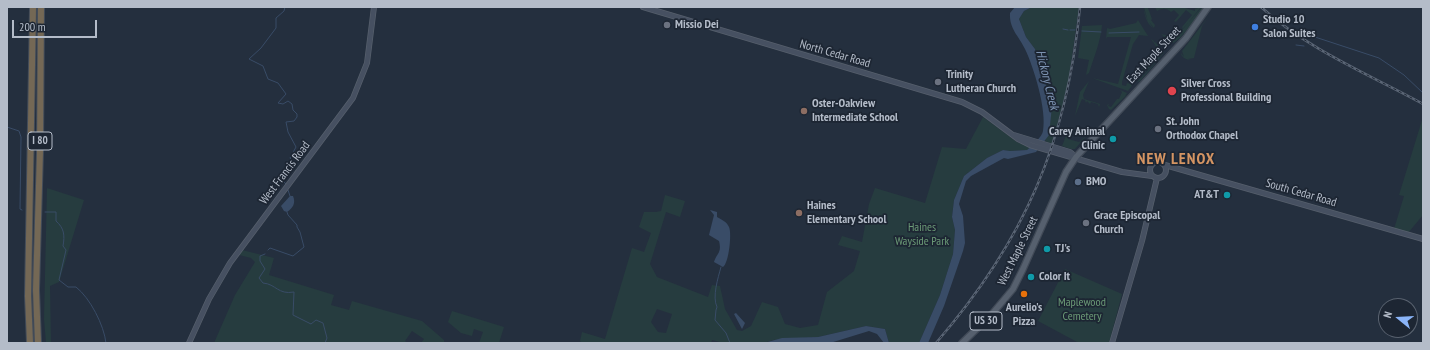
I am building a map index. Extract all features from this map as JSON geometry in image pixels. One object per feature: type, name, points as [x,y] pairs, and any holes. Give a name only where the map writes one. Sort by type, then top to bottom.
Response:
[{"type":"highway","name":"I 80","points":[[30,343],[28,282],[32,7]]},
{"type":"highway","name":"I 80","points":[[38,343],[36,290],[40,151],[41,7]]},
{"type":"main road","name":"East Maple Street","points":[[1076,157],[1186,38],[1208,7]]},
{"type":"main road","name":"West Maple Street","points":[[962,343],[992,314],[1013,289],[1024,269],[1066,172],[1076,157]]},
{"type":"street","name":"West Francis Road","points":[[189,343],[209,299],[230,263],[353,98],[367,63],[374,7]]},
{"type":"street","name":"North Cedar Road","points":[[643,7],[962,102],[982,112],[1026,142],[1070,152],[1076,157],[1122,172],[1144,174],[1154,177]]},
{"type":"street","points":[[1144,174],[1151,170],[1157,163],[1165,165],[1166,171]]},
{"type":"street","name":"South Cedar Road","points":[[1165,165],[1423,239]]},
{"type":"street","points":[[1154,177],[1163,176],[1166,171],[1173,167]]},
{"type":"street","points":[[1112,343],[1142,241],[1154,177],[1151,170]]},
{"type":"green space","points":[[1032,7],[1079,7],[1068,84],[1052,144],[1045,141],[1050,124],[1052,105],[1035,49],[1026,37],[1019,19],[1024,11]]},
{"type":"green space","points":[[1143,7],[1148,22],[1144,7],[1148,8],[1152,19],[1151,20],[1155,25],[1154,28],[1149,22],[1153,28],[1151,26],[1147,21]]},
{"type":"green space","points":[[1155,7],[1182,7],[1195,11],[1195,9],[1201,7],[1183,29],[1182,27],[1192,15],[1186,10],[1176,22],[1174,21],[1179,15],[1174,10],[1171,12],[1164,9],[1157,11]]},
{"type":"green space","points":[[1202,7],[1204,7],[1189,27],[1173,43],[1172,41]]},
{"type":"green space","points":[[1209,16],[1202,26],[1194,58],[1188,59],[1191,60],[1184,58],[1181,54],[1184,57],[1182,51]]},
{"type":"green space","points":[[1138,20],[1148,36],[1139,35],[1133,44],[1122,82],[1122,85],[1126,86],[1127,83],[1130,84],[1128,82],[1133,84],[1128,91],[1092,78],[1118,84],[1131,37],[1107,37],[1106,39],[1107,28],[1110,29],[1136,23]]},
{"type":"green space","points":[[1102,25],[1095,55],[1089,73],[1086,75],[1089,60],[1078,58],[1082,26]]},
{"type":"green space","points":[[1181,28],[1182,30],[1170,42],[1161,34],[1170,36],[1173,34],[1175,35]]},
{"type":"green space","points":[[1155,42],[1164,53],[1136,81],[1134,77],[1136,77],[1143,70],[1142,68],[1145,68],[1152,61],[1151,58],[1154,59],[1160,52],[1154,43]]},
{"type":"green space","points":[[1164,54],[1140,81],[1137,82],[1161,57]]},
{"type":"green space","points":[[1089,81],[1083,95],[1084,99],[1100,104],[1099,107],[1098,104],[1091,102],[1090,104],[1087,101],[1086,103],[1085,100],[1082,99],[1075,116],[1080,92]]},
{"type":"green space","points":[[1120,90],[1127,93],[1125,96],[1128,94],[1111,110],[1109,109],[1107,105],[1109,104],[1108,106],[1111,107],[1117,99],[1119,99],[1122,92]]},
{"type":"green space","name":"Haines Wayside Park","points":[[983,117],[1017,142],[1030,148],[1027,150],[1003,150],[987,158],[964,176],[954,200],[952,217],[955,230],[953,254],[940,295],[919,343],[889,343],[885,329],[866,326],[818,337],[773,340],[764,343],[724,343],[712,340],[711,343],[582,343],[580,341],[582,332],[605,339],[632,248],[644,252],[651,233],[639,227],[644,212],[661,211],[665,195],[685,201],[680,217],[666,212],[650,264],[657,277],[708,297],[712,285],[720,286],[725,309],[737,330],[742,331],[751,326],[762,302],[778,307],[785,324],[800,328],[818,325],[827,292],[854,271],[860,251],[838,245],[842,236],[862,242],[869,204],[875,188],[925,203],[942,147],[966,149]],"holes":[[[657,309],[672,314],[666,333],[658,332],[651,322]]]},
{"type":"green space","points":[[1423,117],[1423,215],[1408,233],[1394,229],[1404,196],[1399,195]]},
{"type":"green space","points":[[1087,135],[1075,149],[1062,146],[1066,136],[1068,136],[1068,139],[1079,142]]},
{"type":"green space","points":[[47,188],[84,200],[59,282],[50,286],[51,343],[46,343],[44,319]]},
{"type":"green space","points":[[242,250],[274,258],[269,275],[334,295],[331,305],[349,310],[352,301],[422,321],[444,340],[444,343],[421,343],[424,339],[412,331],[405,341],[408,343],[214,343],[235,295],[255,262],[251,258],[239,255]]},
{"type":"green space","name":"Maplewood Cemetery","points":[[1065,269],[1122,294],[1109,343],[1079,343],[1038,321]]},
{"type":"green space","points":[[452,311],[504,327],[499,343],[479,343],[483,332],[474,329],[472,336],[461,333],[448,322]]},
{"type":"water","points":[[1015,7],[1032,7],[1024,11],[1019,19],[1026,37],[1035,49],[1052,105],[1049,135],[1036,152],[1008,159],[1004,158],[971,176],[966,181],[959,204],[963,216],[965,243],[963,251],[944,306],[928,343],[919,343],[940,295],[953,254],[955,230],[952,217],[954,200],[964,176],[987,158],[1003,150],[1027,150],[1039,139],[1043,131],[1043,112],[1036,78],[1023,44],[1011,24],[1010,13]]},
{"type":"water","points":[[290,196],[293,196],[294,203],[291,209],[287,212],[284,211],[281,206]]},
{"type":"water","points":[[710,210],[717,212],[717,217],[727,223],[730,230],[727,260],[723,267],[714,262],[720,251],[720,245],[719,241],[709,235],[714,215]]},
{"type":"water","points":[[736,313],[745,323],[742,329],[734,314]]},
{"type":"water","points":[[866,326],[885,329],[889,343],[884,343],[877,334],[869,331],[830,343],[764,343],[782,338],[818,337]]},
{"type":"waterway","points":[[285,7],[284,11],[276,18],[276,28],[261,48],[249,59],[263,66],[268,79],[278,83],[286,94],[278,103],[283,104],[288,101],[292,104],[293,110],[297,114],[294,121],[286,122],[288,132],[296,147],[290,158],[294,163],[288,174],[283,173],[283,181],[286,184]]},
{"type":"waterway","points":[[1063,29],[1068,30]]},
{"type":"waterway","points":[[1070,30],[1075,30]]},
{"type":"waterway","points":[[1082,31],[1101,32]]},
{"type":"waterway","points":[[1109,33],[1139,32]]},
{"type":"waterway","points":[[1312,38],[1315,37],[1379,58],[1404,75],[1423,93]]},
{"type":"waterway","points":[[1296,45],[1304,46]]},
{"type":"waterway","points":[[7,127],[19,131],[21,137],[20,209],[22,210]]},
{"type":"waterway","points":[[288,190],[290,196]]},
{"type":"waterway","points":[[45,212],[56,212],[56,221],[61,226],[63,232],[63,246],[66,250],[59,280],[68,287],[76,287],[86,298],[96,312],[106,343]]},
{"type":"waterway","points":[[268,250],[270,248],[293,256],[304,247],[297,225],[287,212]]},
{"type":"waterway","points":[[265,254],[260,256],[260,261],[265,269],[259,278],[263,283],[271,285],[281,291],[289,293],[294,292],[293,315],[311,324],[316,320],[323,323],[327,338],[325,343]]},
{"type":"waterway","points":[[721,267],[715,293],[717,307],[715,320],[726,333],[730,343]]},
{"type":"railway","points":[[936,343],[967,305],[994,266],[1017,227],[1036,187],[1052,145],[1065,102],[1074,56],[1080,7]]},
{"type":"railway","points":[[1261,7],[1298,36],[1318,48],[1423,104]]},
{"type":"place","name":"Missio Dei","points":[[667,25]]},
{"type":"place","name":"Studio 10 Salon Suites","points":[[1255,27]]},
{"type":"place","name":"Trinity Lutheran Church","points":[[938,82]]},
{"type":"place","name":"Silver Cross Professional Building","points":[[1172,91]]},
{"type":"place","name":"Oster-Oakview Intermediate School","points":[[804,111]]},
{"type":"place","name":"St. John Orthodox Chapel","points":[[1158,129]]},
{"type":"place","name":"Carey Animal Clinic","points":[[1113,139]]},
{"type":"place","name":"BMO","points":[[1078,182]]},
{"type":"place","name":"AT&T","points":[[1227,195]]},
{"type":"place","name":"Haines Elementary School","points":[[799,213]]},
{"type":"place","name":"Grace Episcopal Church","points":[[1086,223]]},
{"type":"place","name":"TJ's","points":[[1047,249]]},
{"type":"place","name":"Color It","points":[[1031,277]]},
{"type":"place","name":"Aurelio's Pizza","points":[[1024,294]]},
{"type":"district","name":"NEW LENOX","points":[[1176,159]]},
{"type":"water label","name":"Hickory Creek","points":[[1047,80]]}]
